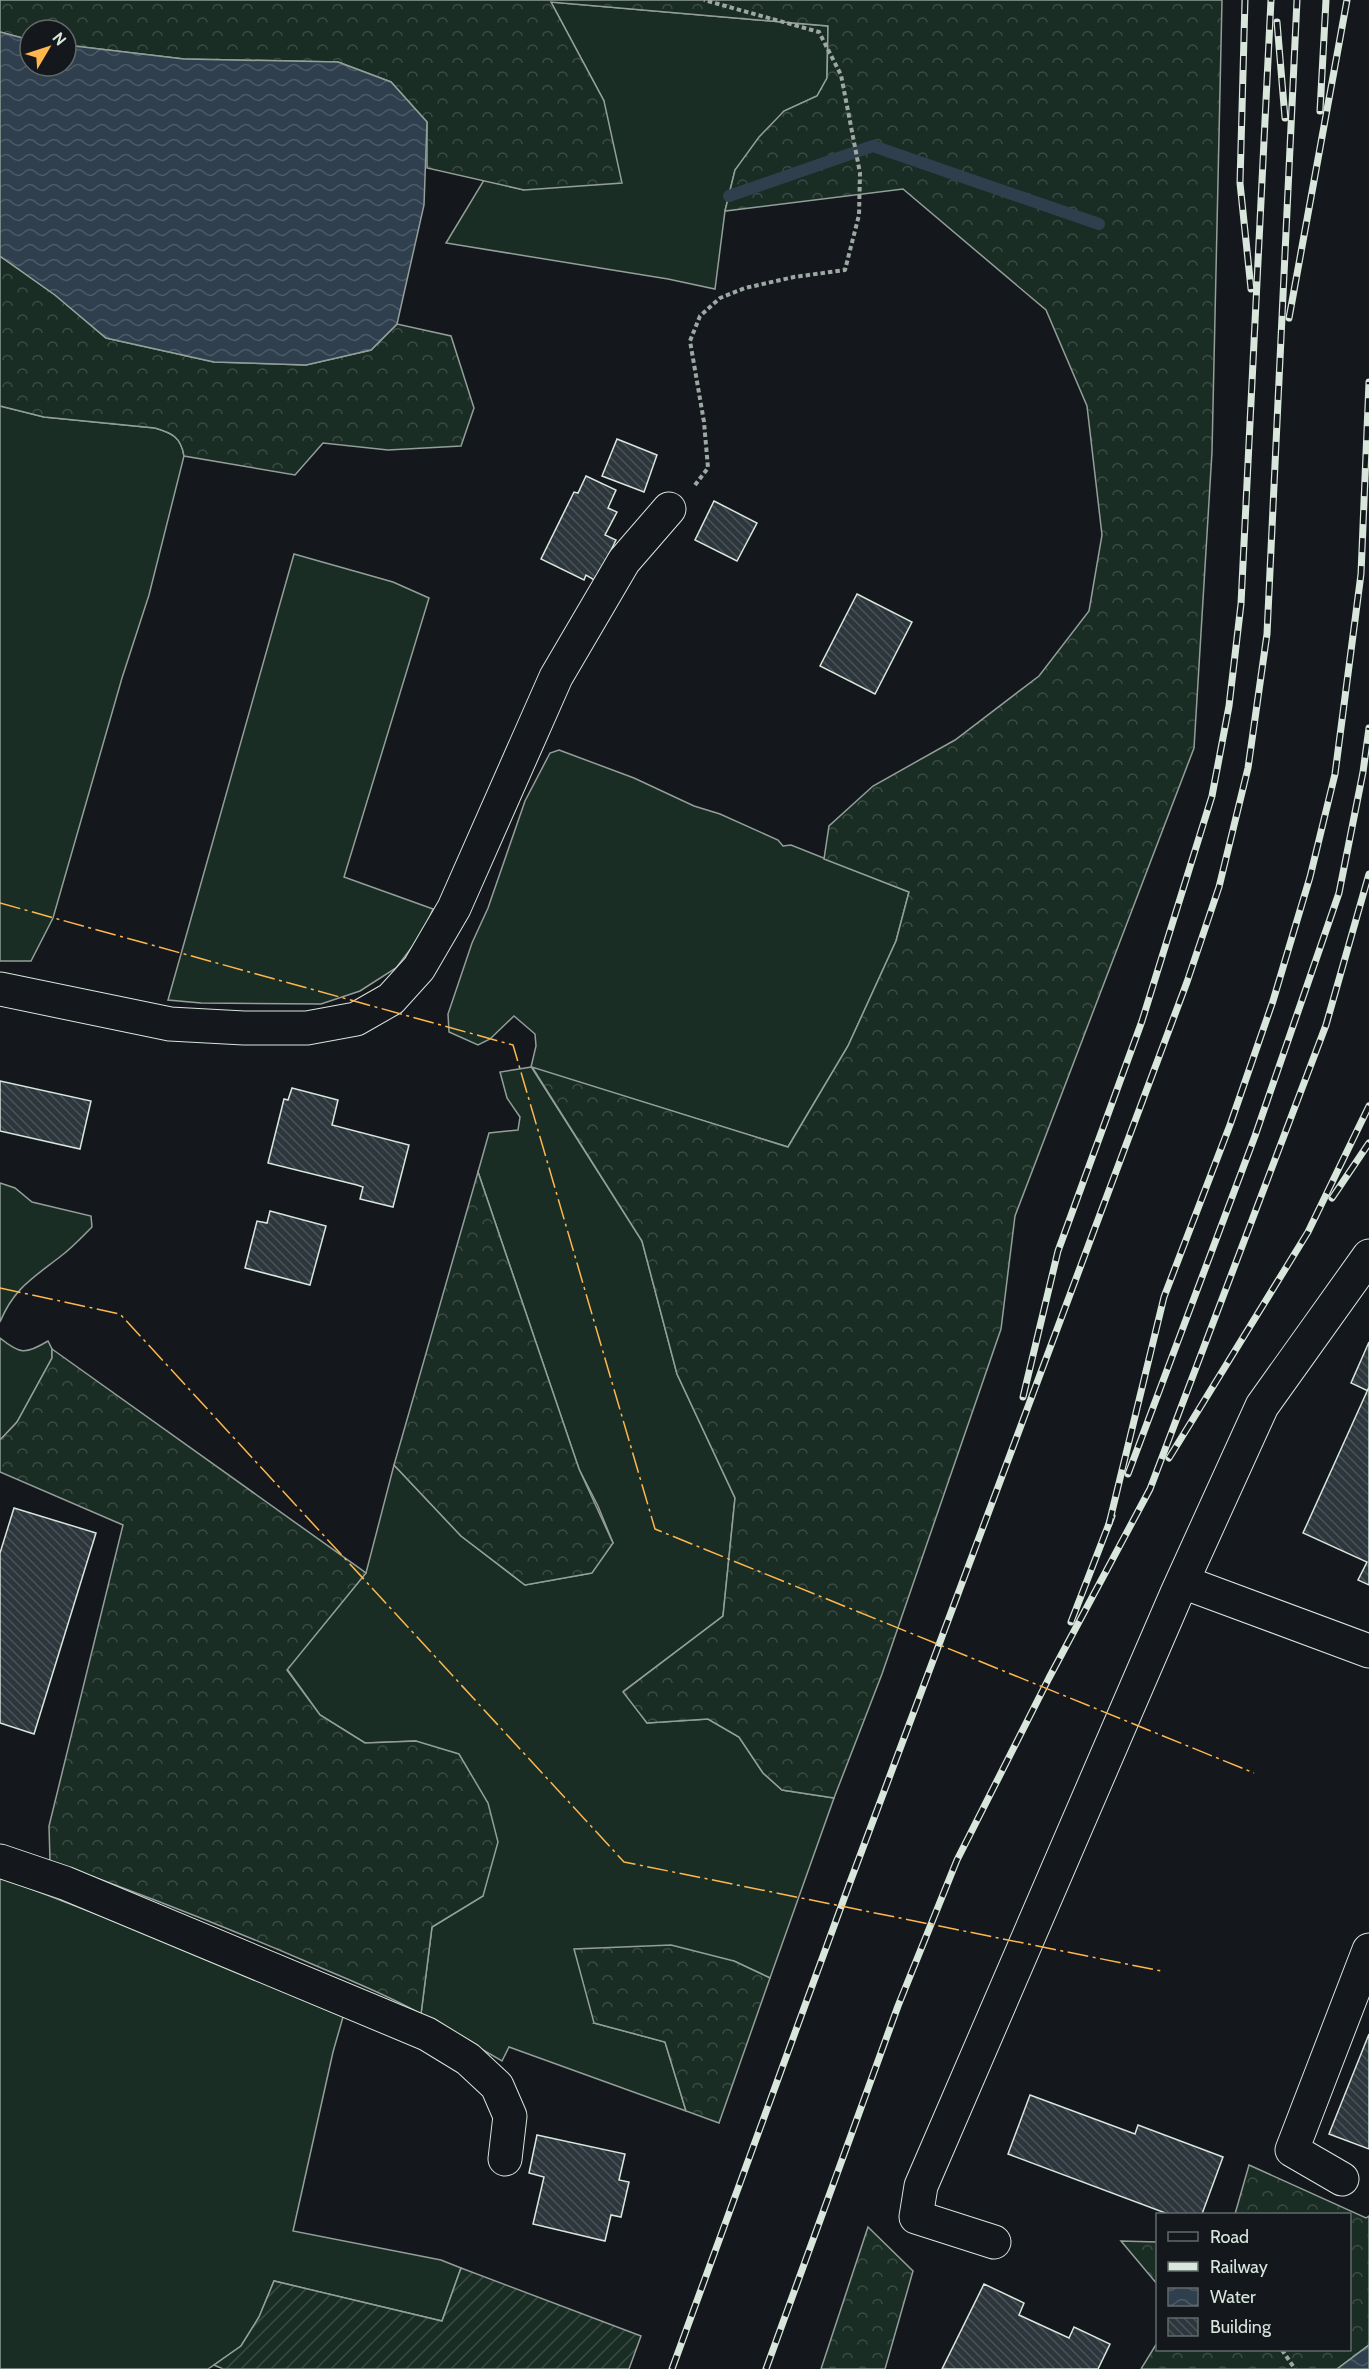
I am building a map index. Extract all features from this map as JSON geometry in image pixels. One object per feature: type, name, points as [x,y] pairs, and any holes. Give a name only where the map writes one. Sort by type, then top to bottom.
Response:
[{"type":"street","points":[[0,989],[170,1024],[244,1028],[307,1028],[346,1021],[356,1019],[391,999],[419,968],[454,908],[556,677],[624,561],[669,509]]},
{"type":"street","points":[[994,2242],[916,2217],[921,2186],[1183,1582],[1262,1406],[1369,1256]]},
{"type":"street","points":[[1183,1582],[1369,1651]]},
{"type":"street","points":[[0,1861],[65,1883],[427,2034],[468,2059],[497,2086],[510,2116],[505,2159]]},
{"type":"street","points":[[1342,2179],[1292,2150],[1369,1950]]},
{"type":"path","points":[[669,509],[694,486],[708,468],[704,423],[690,341],[700,316],[720,298],[745,288],[794,277],[845,270],[859,215],[860,173],[841,75],[819,32],[704,0]]},
{"type":"path","points":[[1283,2351],[1295,2369]]},
{"type":"green space","points":[[0,0],[1222,0],[1212,452],[1194,748],[1015,1216],[1001,1329],[882,1674],[834,1798],[782,1790],[763,1773],[739,1737],[708,1719],[647,1723],[623,1692],[723,1616],[735,1498],[677,1374],[642,1241],[532,1067],[788,1147],[848,1046],[896,941],[909,892],[824,859],[829,826],[873,786],[955,740],[1039,676],[1089,611],[1102,535],[1087,406],[1046,310],[903,189],[725,211],[735,170],[759,137],[784,111],[817,96],[827,78],[828,26],[551,2],[604,101],[622,183],[524,190],[427,168],[427,122],[391,82],[338,62],[184,59],[78,46],[78,18],[18,18],[18,37],[0,32]]},
{"type":"green space","points":[[551,2],[828,26],[827,78],[817,96],[784,111],[735,170],[725,211],[715,289],[668,279],[446,243],[484,180],[524,190],[604,101]]},
{"type":"green space","points":[[0,256],[55,295],[106,338],[214,362],[306,365],[371,350],[397,324],[451,336],[474,408],[461,446],[388,450],[323,443],[295,475],[184,456],[181,444],[175,437],[155,428],[44,417],[0,406]]},
{"type":"green space","points":[[0,406],[44,417],[155,428],[175,437],[181,444],[184,456],[149,595],[122,678],[53,918],[31,961],[0,961]]},
{"type":"green space","points":[[294,554],[393,582],[429,598],[344,877],[433,909],[422,934],[396,968],[360,991],[321,1004],[201,1003],[168,1000]]},
{"type":"green space","points":[[559,750],[634,778],[694,806],[720,814],[778,840],[783,846],[791,845],[909,892],[896,941],[848,1046],[788,1147],[532,1068],[642,1241],[677,1374],[735,1498],[723,1616],[624,1691],[647,1723],[708,1719],[739,1737],[763,1773],[782,1790],[834,1798],[770,1978],[734,1961],[594,2023],[665,2042],[686,2111],[509,2047],[502,2061],[421,2014],[432,1927],[483,1896],[416,1741],[365,1743],[320,1715],[287,1669],[366,1573],[394,1465],[461,1536],[525,1585],[591,1573],[613,1543],[598,1506],[579,1469],[478,1172],[489,1133],[518,1130],[520,1117],[507,1098],[500,1072],[531,1067],[536,1046],[535,1034],[514,1016],[490,1039],[478,1045],[449,1032],[448,1014],[525,801],[550,753]]},
{"type":"green space","points":[[478,1172],[579,1469],[613,1543],[592,1573],[525,1585],[461,1536],[394,1465]]},
{"type":"green space","points":[[0,1183],[15,1188],[32,1202],[91,1216],[92,1227],[69,1250],[25,1284],[5,1310],[0,1322]]},
{"type":"green space","points":[[0,1338],[23,1351],[34,1349],[48,1341],[52,1349],[52,1358],[17,1422],[0,1440]]},
{"type":"green space","points":[[52,1349],[366,1573],[287,1670],[320,1715],[365,1743],[416,1741],[459,1754],[488,1803],[498,1842],[483,1896],[432,1927],[421,2014],[364,1986],[242,1935],[50,1861],[49,1826],[123,1525],[0,1472],[0,1440],[17,1422],[52,1358]]},
{"type":"green space","points":[[0,1877],[345,2010],[333,2052],[293,2231],[441,2260],[461,2268],[442,2321],[274,2281],[259,2317],[241,2346],[208,2369],[0,2369]]},
{"type":"green space","points":[[671,1945],[734,1961],[770,1978],[719,2123],[686,2111],[665,2042],[594,2023],[574,1949]]},
{"type":"green space","points":[[1249,2165],[1366,2218],[1369,2216],[1369,2345],[1337,2369],[1141,2369],[1156,2345],[1156,2351],[1351,2351],[1351,2213],[1235,2213]]},
{"type":"green space","points":[[868,2227],[913,2271],[885,2369],[821,2369]]},
{"type":"green space","points":[[1121,2241],[1156,2242],[1156,2283]]},
{"type":"green space","points":[[461,2268],[641,2336],[629,2369],[223,2369],[214,2365],[241,2346],[259,2317],[274,2281],[442,2321]]},
{"type":"water","points":[[0,32],[18,37],[18,78],[78,78],[78,46],[184,59],[338,62],[391,82],[427,122],[424,205],[397,324],[371,350],[306,365],[214,362],[106,338],[55,295],[0,256]]},
{"type":"water","points":[[1369,2345],[1369,2369],[1337,2369]]},
{"type":"building","points":[[617,439],[657,455],[644,492],[602,476]]},
{"type":"building","points":[[586,476],[616,490],[608,508],[617,512],[605,535],[616,540],[596,581],[586,575],[584,580],[541,559],[574,492],[578,493]]},
{"type":"building","points":[[714,501],[757,523],[737,561],[695,540]]},
{"type":"building","points":[[857,594],[912,622],[875,694],[820,666]]},
{"type":"building","points":[[0,1081],[91,1101],[80,1149],[0,1131]]},
{"type":"building","points":[[292,1088],[338,1100],[332,1125],[409,1145],[393,1207],[360,1199],[363,1187],[268,1163],[284,1099],[288,1100]]},
{"type":"building","points":[[270,1211],[326,1226],[310,1285],[245,1268],[257,1221],[267,1223]]},
{"type":"building","points":[[1369,1342],[1369,1387],[1368,1391],[1351,1383]]},
{"type":"building","points":[[1369,1387],[1369,1585],[1358,1580],[1367,1562],[1303,1533]]},
{"type":"building","points":[[14,1508],[96,1533],[34,1734],[0,1723],[0,1553]]},
{"type":"building","points":[[1369,2034],[1369,2149],[1329,2134]]},
{"type":"building","points":[[1030,2095],[1135,2134],[1138,2125],[1223,2157],[1202,2213],[1165,2213],[1008,2154]]},
{"type":"building","points":[[537,2135],[625,2154],[619,2180],[629,2182],[621,2217],[611,2215],[605,2241],[533,2224],[544,2177],[529,2173]]},
{"type":"building","points":[[984,2284],[1024,2303],[1019,2315],[1069,2338],[1074,2327],[1110,2344],[1098,2369],[942,2369]]},
{"type":"waterway","points":[[729,196],[873,146],[1099,224]]},
{"type":"railway","points":[[1245,0],[1240,183],[1251,289]]},
{"type":"railway","points":[[1023,1397],[1058,1251],[1142,1021],[1212,796],[1229,706],[1241,604],[1271,0]]},
{"type":"railway","points":[[672,2369],[849,1885],[1187,982],[1219,887],[1248,768],[1267,634],[1297,0]]},
{"type":"railway","points":[[1320,111],[1326,0]]},
{"type":"railway","points":[[1289,318],[1347,0]]},
{"type":"railway","points":[[1277,22],[1285,118]]},
{"type":"railway","points":[[1109,1524],[1164,1297],[1230,1125],[1273,1001],[1310,877],[1335,774],[1361,574],[1369,382]]},
{"type":"railway","points":[[1128,1474],[1255,1136],[1339,893],[1363,772],[1369,728]]},
{"type":"railway","points":[[766,2369],[898,2006],[957,1860],[1049,1678],[1150,1489],[1326,1025],[1369,874]]},
{"type":"railway","points":[[1169,1458],[1308,1232],[1369,1106]]},
{"type":"railway","points":[[1332,1198],[1369,1143]]},
{"type":"railway","points":[[1071,1622],[1112,1516]]},
{"type":"power","points":[[0,903],[513,1045],[655,1529],[1254,1773]]},
{"type":"power","points":[[0,1288],[120,1314],[624,1862],[1161,1971]]}]
